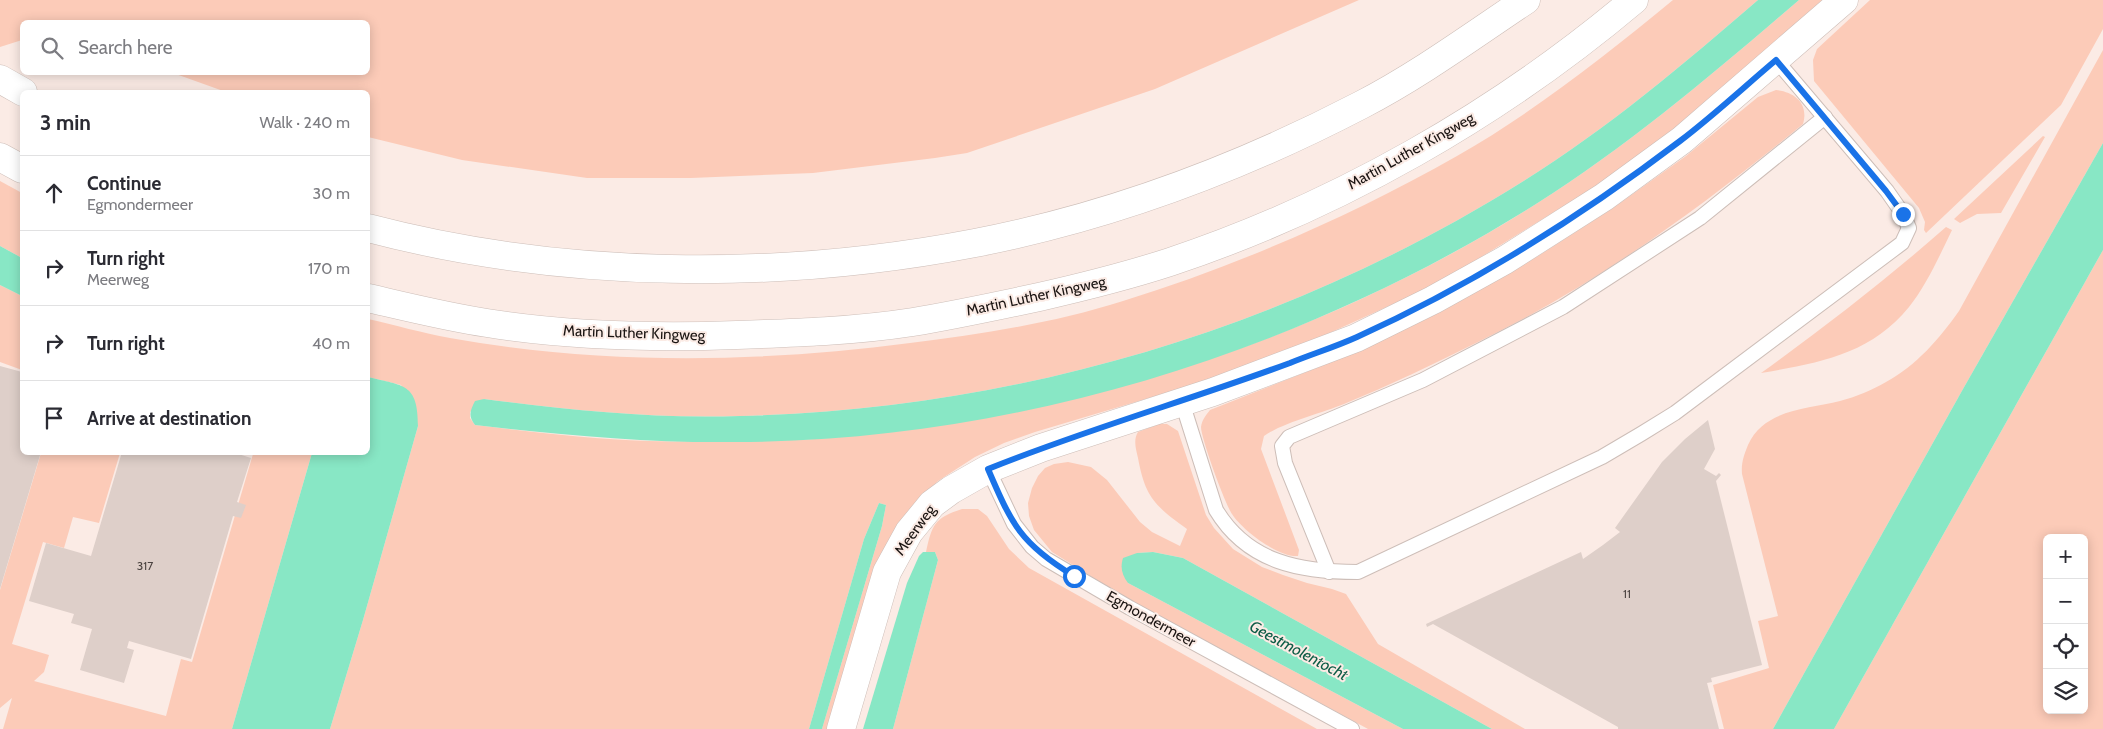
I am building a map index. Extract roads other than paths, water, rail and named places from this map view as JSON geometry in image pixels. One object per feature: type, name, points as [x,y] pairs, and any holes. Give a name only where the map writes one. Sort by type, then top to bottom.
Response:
[{"type":"main road","points":[[370,228],[494,254],[584,264],[673,269],[769,267],[887,257],[975,243],[1025,232],[1153,194],[1213,173],[1261,153],[1363,104],[1436,61],[1526,0]]},
{"type":"main road","name":"Martin Luther Kingweg","points":[[370,298],[427,312],[506,326],[620,335],[678,337],[790,334],[904,323],[1002,305],[1104,282],[1171,262],[1252,231],[1358,183],[1400,161],[1496,103],[1589,38],[1634,0]]},
{"type":"main road","name":"Meerweg","points":[[841,729],[887,572],[898,550],[932,504],[951,490],[988,469],[1041,448],[1182,402],[1356,338],[1433,300],[1505,260],[1604,197],[1674,146],[1844,0]]},
{"type":"main road","points":[[0,79],[20,90]]},
{"type":"main road","points":[[0,157],[20,168]]},
{"type":"lane","points":[[1182,402],[1216,510],[1226,526],[1237,538],[1254,551],[1271,559],[1329,572],[1358,572],[1602,457],[1675,413],[1902,243],[1910,228],[1903,214],[1886,191],[1776,60]]},
{"type":"lane","points":[[1329,572],[1285,463],[1282,446],[1289,437],[1423,380],[1563,307],[1700,218],[1824,117]]},
{"type":"lane","name":"Egmondermeer","points":[[988,469],[1014,524],[1032,547],[1046,559],[1138,613],[1352,729]]},
{"type":"water","points":[[1758,0],[1799,0],[1672,107],[1605,157],[1536,204],[1446,257],[1351,304],[1253,344],[1152,378],[1049,406],[944,426],[840,438],[735,442],[637,440],[475,425],[471,419],[471,411],[475,401],[484,399],[580,410],[708,417],[843,410],[946,397],[1047,378],[1147,352],[1244,319],[1340,280],[1432,234],[1522,182],[1584,140],[1673,72]]},
{"type":"water","points":[[2103,143],[2103,250],[1834,729],[1773,729],[1963,389]]},
{"type":"water","points":[[0,246],[20,257],[20,295],[0,285]]},
{"type":"water","points":[[370,377],[400,385],[412,394],[415,401],[418,426],[330,729],[232,729],[311,455],[370,455]]},
{"type":"water","points":[[879,503],[886,505],[882,526],[822,729],[809,729],[864,539]]},
{"type":"water","points":[[923,552],[935,552],[938,560],[893,729],[863,729],[907,583],[919,556]]},
{"type":"water","name":"Geestmolentocht","points":[[1153,552],[1183,558],[1492,729],[1403,729],[1128,583],[1122,571],[1123,558],[1137,553]]}]
